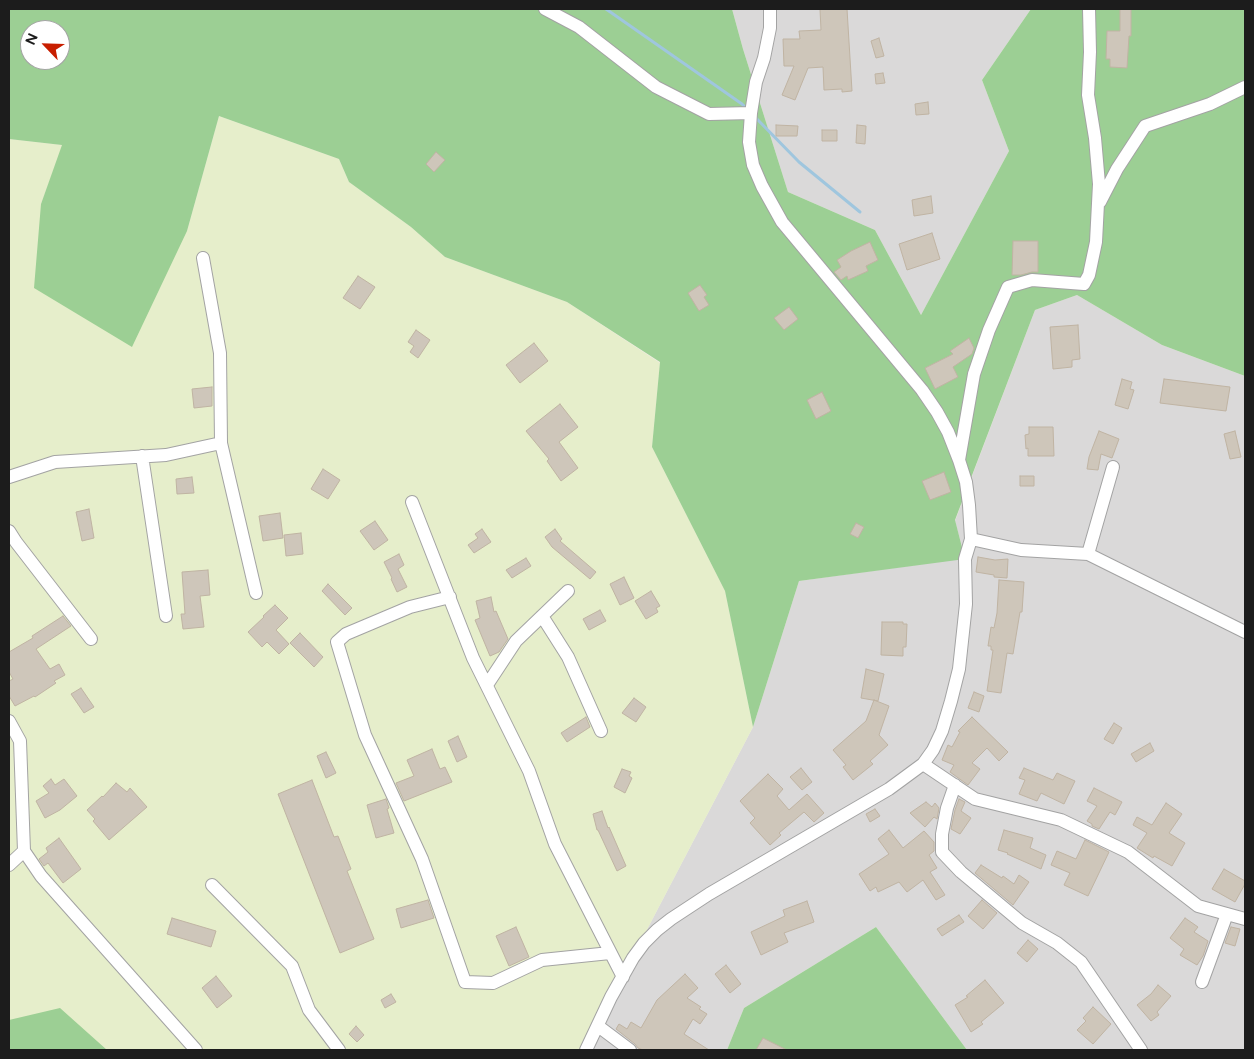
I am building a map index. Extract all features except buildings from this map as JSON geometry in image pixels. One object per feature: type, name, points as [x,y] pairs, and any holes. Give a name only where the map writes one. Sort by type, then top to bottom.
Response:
[{"type":"street","points":[[545,9],[579,28],[656,88],[709,114],[751,113]]},
{"type":"street","points":[[586,1050],[611,997],[644,942],[657,930],[709,894],[890,789],[923,764],[933,750],[942,731],[959,669],[966,604],[965,558],[971,539],[967,490],[959,460],[948,432],[922,390],[782,222],[762,186],[753,165],[749,142],[751,113],[756,82],[764,58],[770,28],[770,9]]},
{"type":"street","points":[[959,460],[974,374],[989,330],[1008,287],[1032,280],[1084,284],[1089,275],[1096,242],[1099,184],[1095,138],[1088,95],[1090,9]]},
{"type":"street","points":[[1098,207],[1117,169],[1145,126],[1210,104],[1245,87]]},
{"type":"street","points":[[203,258],[220,353],[221,443],[256,593]]},
{"type":"street","points":[[9,477],[55,462],[166,455],[221,443]]},
{"type":"street","points":[[142,456],[166,616]]},
{"type":"street","points":[[1088,554],[1113,466]]},
{"type":"street","points":[[412,502],[473,658],[529,771],[555,844],[623,977]]},
{"type":"street","points":[[9,530],[16,542],[91,639]]},
{"type":"street","points":[[971,539],[1021,550],[1088,554],[1245,632]]},
{"type":"street","points":[[487,685],[516,641],[568,591]]},
{"type":"street","points":[[450,597],[410,607],[346,634],[337,642],[365,735],[422,859],[465,982],[493,983],[542,960],[610,953]]},
{"type":"street","points":[[542,616],[568,657],[601,731]]},
{"type":"street","points":[[9,721],[20,741],[24,851],[41,876],[196,1050]]},
{"type":"street","points":[[923,764],[975,799],[1061,820],[1128,852],[1198,906],[1245,919]]},
{"type":"street","points":[[955,785],[947,808],[942,834],[942,852],[961,872],[1022,923],[1058,943],[1081,962],[1141,1050]]},
{"type":"street","points":[[9,865],[24,851]]},
{"type":"street","points":[[212,885],[292,966],[309,1010],[339,1050]]},
{"type":"street","points":[[1202,982],[1227,914]]},
{"type":"street","points":[[598,1026],[630,1050]]},
{"type":"shaded area","points":[[732,9],[1031,9],[982,80],[1009,151],[921,315],[875,230],[788,192]]},
{"type":"shaded area","points":[[1077,295],[1162,345],[1245,376],[1245,1050],[967,1050],[876,927],[744,1008],[727,1050],[584,1050],[753,727],[799,581],[965,558],[955,521],[1035,310]]},
{"type":"green space","points":[[9,9],[732,9],[788,192],[875,230],[921,315],[1009,151],[982,80],[1031,9],[1245,9],[1245,376],[1162,345],[1077,295],[1035,310],[955,520],[965,559],[799,581],[753,727],[725,591],[652,447],[660,362],[567,302],[445,257],[411,227],[349,182],[339,159],[219,116],[187,231],[132,347],[34,288],[41,204],[62,145],[9,139]]},
{"type":"green space","points":[[219,116],[339,159],[349,182],[411,227],[445,257],[567,302],[660,363],[652,447],[725,591],[753,727],[584,1050],[9,1050],[9,139],[63,145],[41,204],[187,231]]},
{"type":"green space","points":[[876,927],[967,1050],[727,1050],[744,1008]]},
{"type":"green space","points":[[60,1008],[107,1050],[9,1050],[9,1020]]},
{"type":"waterway","points":[[606,9],[746,108]]},
{"type":"waterway","points":[[754,116],[799,162],[860,212]]}]
